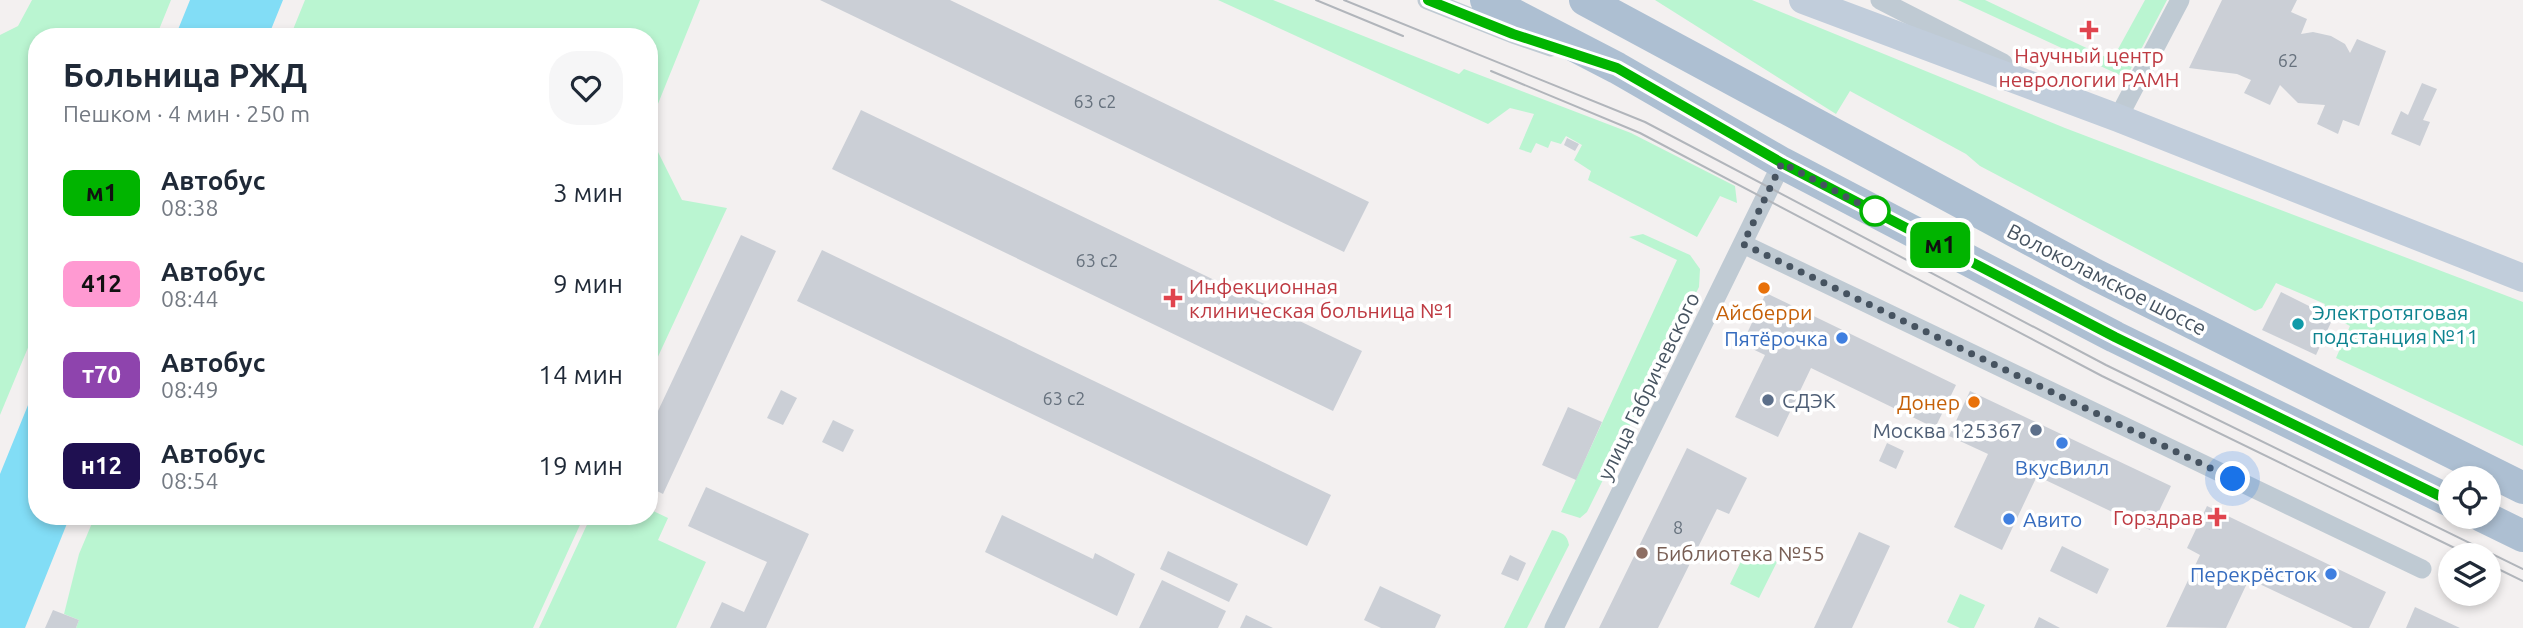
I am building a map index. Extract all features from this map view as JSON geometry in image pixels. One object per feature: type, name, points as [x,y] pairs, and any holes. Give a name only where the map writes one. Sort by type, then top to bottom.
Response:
[{"type":"main road","points":[[1486,0],[1617,68],[1782,163],[2115,337],[2438,495]]},
{"type":"main road","name":"Волоколамское шоссе","points":[[1585,0],[2105,280],[2523,488]]},
{"type":"main road","points":[[2501,525],[2523,536]]},
{"type":"street","points":[[1427,0],[1513,34],[1617,68]]},
{"type":"street","points":[[1616,0],[1815,125]]},
{"type":"street","points":[[1803,0],[2118,118],[2523,278]]},
{"type":"street","points":[[1880,0],[2085,106]]},
{"type":"street","points":[[2118,118],[2180,0]]},
{"type":"street","name":"улица Габричевского","points":[[1553,628],[1782,163]]},
{"type":"street","points":[[1743,244],[2423,569]]},
{"type":"green space","points":[[32,0],[171,0],[160,28],[28,28],[28,348],[0,415],[0,35],[18,26]]},
{"type":"green space","points":[[305,0],[700,0],[658,104],[658,28],[294,28]]},
{"type":"green space","points":[[1218,0],[1273,0],[1459,74],[1464,69],[1631,133],[1735,186],[1737,203],[1720,196],[1697,237],[1588,180],[1591,171],[1574,160],[1582,145],[1566,136],[1561,144],[1551,141],[1548,148],[1536,143],[1531,153],[1519,149],[1534,114],[1510,108],[1488,124]]},
{"type":"green space","points":[[1655,0],[1752,0],[2065,128],[2523,302],[2523,446],[2336,358],[2350,326],[2322,311],[2325,304],[2276,283],[2262,308],[2255,311],[1980,166],[1966,154],[1850,91],[1836,114]]},
{"type":"green space","points":[[1958,0],[1985,0],[2112,60],[2145,0],[2167,0],[2126,78]]},
{"type":"green space","points":[[658,152],[682,200],[727,208],[658,357]]},
{"type":"green space","points":[[1643,234],[1690,255],[1700,269],[1699,287],[1587,512],[1580,518],[1561,512],[1677,260],[1629,237]]},
{"type":"green space","points":[[658,513],[668,518],[658,540],[706,562],[676,628],[539,628],[587,525],[658,525]]},
{"type":"green space","points":[[91,525],[580,525],[533,628],[76,628],[79,620],[64,614],[79,554]]},
{"type":"green space","points":[[1552,530],[1564,534],[1569,545],[1527,628],[1504,628]]},
{"type":"green space","points":[[1748,547],[1777,562],[1759,598],[1730,584]]},
{"type":"green space","points":[[1960,594],[1985,605],[1974,628],[1960,628],[1947,622]]},
{"type":"water","points":[[190,0],[283,0],[272,28],[179,28]]},
{"type":"water","points":[[28,405],[28,525],[66,525],[25,628],[0,628],[0,474]]},
{"type":"building","points":[[820,0],[950,0],[1369,202],[1344,252]]},
{"type":"building","points":[[2222,0],[2297,0],[2291,12],[2307,19],[2301,34],[2313,32],[2331,36],[2345,44],[2350,53],[2357,39],[2386,51],[2359,126],[2343,120],[2338,134],[2317,124],[2325,105],[2298,103],[2280,85],[2270,105],[2244,93],[2251,80],[2237,74],[2189,68]]},
{"type":"building","points":[[2422,83],[2437,89],[2423,120],[2430,122],[2420,146],[2391,134],[2401,111],[2408,115]]},
{"type":"building","points":[[861,110],[1362,351],[1333,411],[832,169]]},
{"type":"building","points":[[1567,138],[1579,144],[1575,151],[1564,145]]},
{"type":"building","points":[[741,235],[776,251],[663,494],[658,492],[658,411]]},
{"type":"building","points":[[822,250],[1331,495],[1307,546],[797,301]]},
{"type":"building","name":"Электротяговая подстанция №11","points":[[2281,292],[2333,318],[2316,355],[2262,330]]},
{"type":"building","points":[[1766,293],[1956,385],[1935,428],[1811,368],[1778,437],[1735,417],[1765,355],[1742,344]]},
{"type":"building","points":[[781,390],[797,398],[783,425],[767,418]]},
{"type":"building","points":[[1970,391],[2171,486],[2150,530],[2037,476],[2002,550],[1954,527],[1988,454],[1949,436]]},
{"type":"building","points":[[1568,407],[1602,422],[1576,480],[1542,465]]},
{"type":"building","points":[[833,420],[854,430],[843,452],[822,442]]},
{"type":"building","points":[[1887,443],[1904,451],[1896,469],[1879,461]]},
{"type":"building","points":[[1687,448],[1747,478],[1729,514],[1717,509],[1658,628],[1599,628]]},
{"type":"building","points":[[706,487],[809,534],[766,628],[710,628],[722,602],[744,612],[767,562],[688,526]]},
{"type":"building","points":[[2207,506],[2386,592],[2369,628],[2353,628],[2249,579],[2226,628],[2166,627],[2200,555],[2187,548]]},
{"type":"building","points":[[1002,515],[1093,559],[1095,553],[1135,574],[1117,616],[985,552]]},
{"type":"building","points":[[1859,532],[1890,546],[1852,628],[1814,628]]},
{"type":"building","points":[[2062,546],[2109,569],[2097,594],[2050,571]]},
{"type":"building","points":[[1168,551],[1238,584],[1229,602],[1160,569]]},
{"type":"building","points":[[1510,555],[1526,563],[1518,581],[1501,574]]},
{"type":"building","points":[[1162,580],[1226,611],[1218,628],[1139,628]]},
{"type":"building","points":[[1380,586],[1441,615],[1435,628],[1381,628],[1364,620]]},
{"type":"building","points":[[2415,607],[2460,628],[2406,628]]},
{"type":"building","points":[[53,610],[79,620],[76,628],[45,628]]},
{"type":"building","points":[[1246,615],[1273,628],[1240,628]]},
{"type":"building","points":[[2039,617],[2060,628],[2034,628]]},
{"type":"tram line","points":[[1316,0],[1403,36]]},
{"type":"tram line","points":[[1344,0],[1645,122],[2106,365],[2523,569]]},
{"type":"tram line","points":[[1491,71],[1640,133],[2102,376],[2444,543]]},
{"type":"tram line","points":[[2501,570],[2523,581]]},
{"type":"bus line","name":"м1","points":[[1428,0],[1513,34],[1617,68],[1782,163],[2115,337],[2438,495]]},
{"type":"place","name":"Научный центр неврологии РАМН","points":[[2089,30]]},
{"type":"place","name":"Айсберри","points":[[1764,288]]},
{"type":"place","name":"Инфекционная клиническая больница №1","points":[[1173,298]]},
{"type":"place","name":"Электротяговая подстанция №11","points":[[2298,324]]},
{"type":"place","name":"Пятёрочка","points":[[1842,338]]},
{"type":"place","name":"СДЭК","points":[[1768,400]]},
{"type":"place","name":"Донер","points":[[1974,402]]},
{"type":"place","name":"Москва 125367","points":[[2036,430]]},
{"type":"place","name":"ВкусВилл","points":[[2062,443]]},
{"type":"place","name":"Горздрав","points":[[2217,517]]},
{"type":"place","name":"Авито","points":[[2009,519]]},
{"type":"place","name":"Библиотека №55","points":[[1642,553]]},
{"type":"place","name":"Перекрёсток","points":[[2331,574]]},
{"type":"route","points":[[1875,211],[1877,213],[1782,163],[1743,244],[2233,479]]}]
